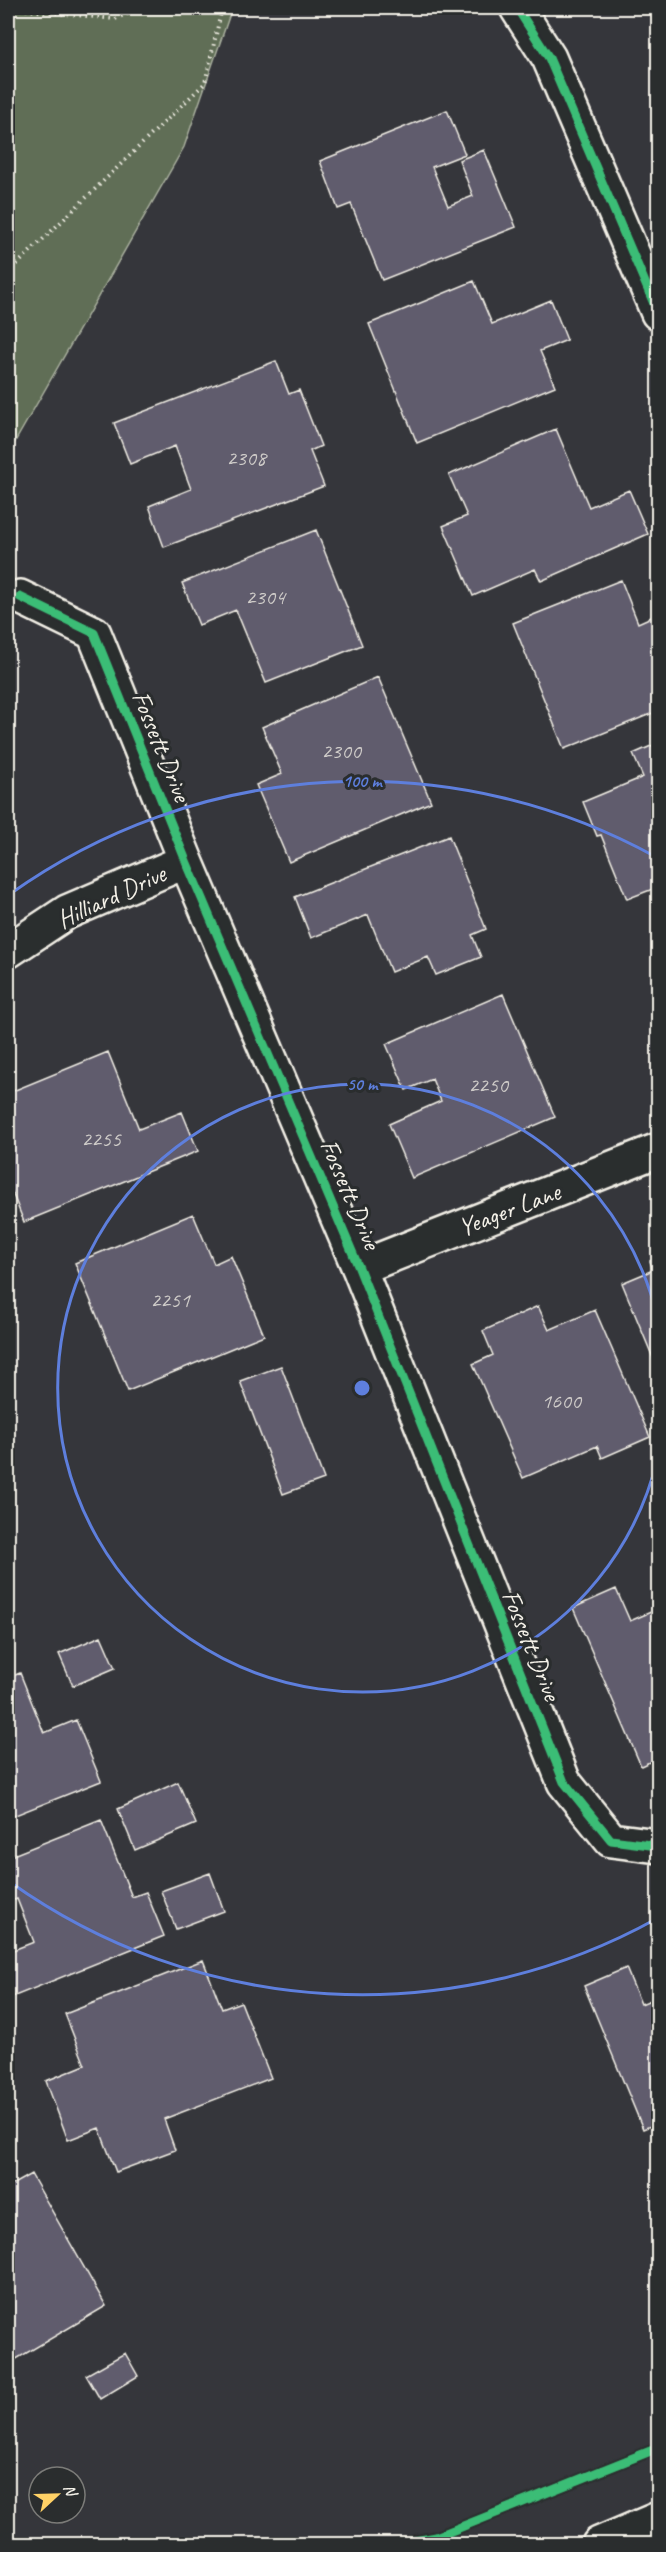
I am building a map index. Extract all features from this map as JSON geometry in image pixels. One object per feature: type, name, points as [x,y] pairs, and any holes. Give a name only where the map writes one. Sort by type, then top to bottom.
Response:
[{"type":"street","points":[[517,8],[549,58],[658,313]]},
{"type":"street","name":"Fossett Drive","points":[[20,597],[94,633],[186,861],[359,1268],[564,1782],[610,1840],[658,1846]]},
{"type":"street","name":"Hilliard Drive","points":[[8,951],[67,912],[186,861]]},
{"type":"street","name":"Yeager Lane","points":[[359,1268],[658,1150]]},
{"type":"street","points":[[599,2544],[658,2519]]},
{"type":"path","points":[[8,8],[115,19],[139,8]]},
{"type":"path","points":[[8,273],[205,83],[222,8]]},
{"type":"green space","points":[[8,8],[232,8],[184,147],[8,454]]},
{"type":"building","points":[[447,110],[465,154],[432,167],[448,206],[473,196],[459,160],[484,150],[516,227],[382,280],[351,204],[338,209],[320,161]]},
{"type":"building","points":[[474,281],[492,324],[551,300],[567,340],[540,351],[555,386],[417,443],[369,324]]},
{"type":"building","points":[[276,361],[289,394],[299,390],[321,446],[310,451],[324,486],[164,547],[149,506],[191,489],[175,446],[130,464],[114,423]]},
{"type":"building","points":[[556,429],[589,507],[629,490],[648,534],[541,581],[535,569],[473,596],[443,526],[467,516],[449,475]]},
{"type":"building","points":[[316,530],[362,645],[266,683],[236,610],[199,625],[182,583]]},
{"type":"building","points":[[621,580],[638,623],[658,614],[658,711],[564,749],[513,623]]},
{"type":"building","points":[[378,677],[431,802],[289,862],[256,785],[282,774],[262,727]]},
{"type":"building","points":[[658,743],[658,887],[627,899],[601,835],[597,836],[583,802],[643,777],[633,754]]},
{"type":"building","points":[[449,836],[486,929],[472,935],[481,957],[436,975],[428,957],[391,972],[368,915],[311,938],[295,897]]},
{"type":"building","points":[[503,994],[555,1117],[412,1178],[389,1124],[441,1101],[432,1079],[406,1090],[386,1044]]},
{"type":"building","points":[[108,1052],[139,1129],[182,1112],[198,1151],[24,1222],[8,1182],[8,1144],[11,1142],[8,1133],[8,1093]]},
{"type":"building","points":[[193,1214],[214,1264],[231,1256],[264,1335],[128,1391],[75,1263]]},
{"type":"building","points":[[658,1258],[658,1370],[622,1283],[653,1270],[650,1261]]},
{"type":"building","points":[[538,1306],[549,1330],[595,1310],[650,1437],[602,1458],[597,1446],[523,1478],[473,1364],[493,1355],[483,1331]]},
{"type":"building","points":[[281,1366],[324,1479],[283,1494],[240,1381]]},
{"type":"building","points":[[616,1589],[630,1621],[658,1609],[658,1758],[641,1766],[573,1608]]},
{"type":"building","points":[[101,1636],[115,1668],[73,1686],[59,1654]]},
{"type":"building","points":[[20,1673],[44,1733],[76,1720],[101,1781],[8,1818],[8,1678]]},
{"type":"building","points":[[178,1782],[196,1824],[135,1850],[118,1809]]},
{"type":"building","points":[[101,1820],[132,1897],[146,1892],[164,1936],[10,1998],[8,1952],[34,1942],[17,1899],[8,1902],[8,1857]]},
{"type":"building","points":[[210,1873],[224,1911],[176,1929],[161,1891]]},
{"type":"building","points":[[203,1960],[222,2009],[241,2002],[271,2078],[164,2119],[175,2150],[116,2172],[99,2128],[68,2140],[46,2081],[85,2065],[65,2014]]},
{"type":"building","points":[[626,1968],[641,2004],[658,1997],[658,2123],[643,2129],[584,1986]]},
{"type":"building","points":[[31,2174],[106,2306],[8,2364],[8,2187]]},
{"type":"building","points":[[125,2353],[138,2376],[100,2399],[86,2375]]},
{"type":"cycle path","points":[[517,8],[549,58],[658,313]]},
{"type":"cycle path","points":[[20,597],[94,633],[186,861],[359,1268],[564,1782],[611,1840],[658,1846]]},
{"type":"cycle path","points":[[399,2544],[436,2537],[658,2448]]}]
